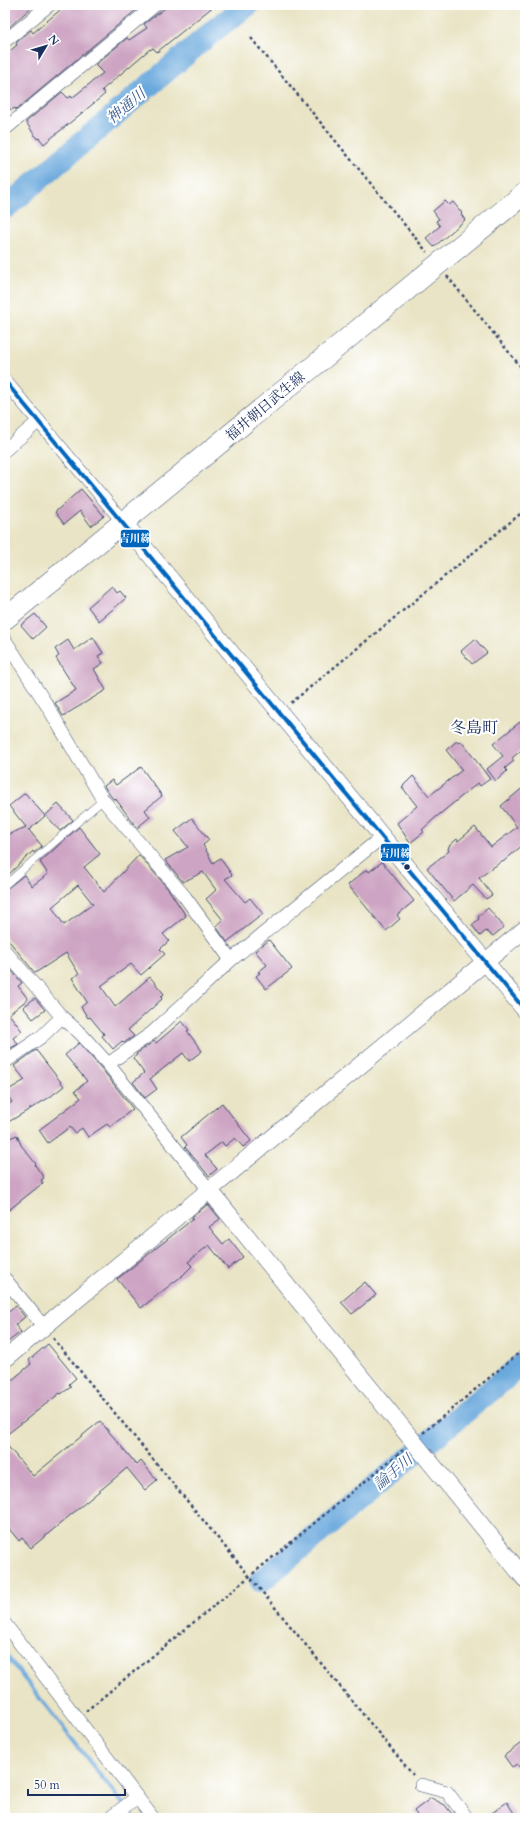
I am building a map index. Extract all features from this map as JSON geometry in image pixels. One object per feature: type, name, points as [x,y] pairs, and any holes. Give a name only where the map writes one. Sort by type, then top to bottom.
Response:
[{"type":"main road","name":"福井朝日武生線","points":[[5,619],[525,193]]},
{"type":"street","points":[[5,41],[49,5]]},
{"type":"street","points":[[5,129],[155,5]]},
{"type":"street","points":[[5,381],[124,522],[525,1010]]},
{"type":"street","points":[[5,450],[39,421]]},
{"type":"street","points":[[5,640],[48,707],[103,800],[185,897],[231,960]]},
{"type":"street","points":[[108,1064],[152,1033],[231,960],[382,837]]},
{"type":"street","points":[[5,1359],[525,929]]},
{"type":"street","points":[[5,950],[62,1017],[81,1034],[108,1064],[525,1579]]},
{"type":"street","points":[[5,1062],[41,1037],[62,1017]]},
{"type":"street","points":[[5,1279],[44,1327]]},
{"type":"street","points":[[5,1624],[78,1718],[134,1799],[153,1818]]},
{"type":"street","points":[[421,1785],[447,1792],[467,1818]]},
{"type":"street","points":[[115,1814],[134,1799]]},
{"type":"lane","points":[[5,885],[103,800]]},
{"type":"path","points":[[251,38],[525,372]]},
{"type":"path","points":[[281,713],[525,510]]},
{"type":"path","points":[[44,1327],[421,1785]]},
{"type":"path","points":[[78,1718],[250,1578],[417,1447],[525,1348]]},
{"type":"building","points":[[5,5],[34,5],[6,30]]},
{"type":"building","points":[[66,5],[142,5],[16,110],[15,108],[11,110],[5,103],[5,55],[31,30],[33,33]]},
{"type":"building","points":[[169,5],[215,5],[157,52],[153,48],[150,49],[102,90],[105,94],[44,144],[39,138],[37,139],[26,122],[62,92],[68,98],[71,96],[72,98],[103,73],[95,65],[127,38],[129,40],[147,28],[144,24]]},
{"type":"building","points":[[445,201],[449,205],[453,202],[462,213],[461,214],[465,220],[434,247],[426,238],[440,226],[436,221],[439,219],[433,211]]},
{"type":"building","points":[[81,489],[104,516],[91,526],[80,511],[64,524],[55,512]]},
{"type":"building","points":[[112,586],[117,593],[120,591],[126,598],[99,621],[88,607]]},
{"type":"building","points":[[35,614],[46,627],[33,639],[21,625]]},
{"type":"building","points":[[93,637],[103,653],[98,656],[103,663],[94,669],[106,690],[63,716],[55,703],[76,690],[56,658],[59,656],[55,649],[68,640],[74,650]]},
{"type":"building","points":[[475,639],[487,653],[472,664],[461,651]]},
{"type":"building","points":[[520,722],[525,728],[525,747],[512,758],[514,761],[505,768],[507,771],[496,781],[487,769],[503,756],[493,744]]},
{"type":"building","points":[[457,741],[458,743],[461,741],[490,779],[480,786],[478,783],[435,818],[422,830],[424,832],[410,843],[397,823],[417,806],[402,787],[413,776],[429,796],[462,770],[446,750]]},
{"type":"building","points":[[141,767],[162,796],[145,810],[150,817],[137,828],[115,798],[113,799],[104,786],[112,780],[116,785]]},
{"type":"building","points":[[525,786],[525,843],[503,862],[502,861],[479,878],[492,895],[486,899],[473,885],[454,901],[427,868],[449,851],[449,846],[457,839],[458,841],[475,827],[491,847],[517,827],[501,806]]},
{"type":"building","points":[[25,793],[45,816],[29,830],[28,829],[42,846],[34,853],[33,851],[5,878],[5,836],[26,827],[9,806]]},
{"type":"building","points":[[58,804],[73,820],[60,831],[46,815]]},
{"type":"building","points":[[192,818],[209,840],[203,845],[213,863],[220,858],[232,875],[225,879],[245,902],[250,898],[263,914],[227,942],[216,926],[223,920],[206,899],[216,890],[203,872],[183,882],[165,860],[188,847],[175,831]]},
{"type":"building","points":[[79,827],[100,854],[84,867],[104,892],[139,855],[169,890],[186,916],[163,934],[169,941],[160,949],[165,954],[141,975],[131,964],[101,986],[115,1007],[150,977],[164,994],[161,997],[162,999],[128,1030],[134,1036],[124,1043],[122,1041],[113,1049],[102,1036],[104,1034],[90,1017],[88,1018],[81,1007],[87,1002],[72,978],[79,974],[66,953],[35,973],[5,936],[5,890],[24,875],[32,886],[48,874],[40,862]],"holes":[[[78,885],[93,904],[64,925],[52,907]]]},
{"type":"building","points":[[382,862],[414,901],[397,915],[400,919],[386,931],[348,885],[367,869],[369,872]]},
{"type":"building","points":[[488,908],[504,927],[493,936],[486,931],[480,936],[472,925]]},
{"type":"building","points":[[269,940],[292,969],[266,989],[256,976],[260,973],[258,972],[267,965],[255,951]]},
{"type":"building","points":[[11,970],[22,983],[18,986],[28,999],[9,1014],[22,1031],[13,1038],[18,1044],[9,1049],[5,1044],[5,975]]},
{"type":"building","points":[[35,998],[45,1010],[33,1019],[23,1007]]},
{"type":"building","points":[[182,1021],[189,1030],[187,1031],[202,1051],[189,1061],[183,1053],[150,1079],[157,1089],[145,1098],[133,1082],[144,1073],[133,1058],[137,1055],[136,1054],[154,1041],[156,1043]]},
{"type":"building","points":[[79,1043],[102,1069],[133,1109],[110,1127],[107,1124],[88,1137],[82,1128],[75,1133],[70,1127],[48,1143],[39,1130],[81,1098],[75,1091],[87,1081],[65,1055]]},
{"type":"building","points":[[36,1050],[64,1086],[50,1097],[5,1124],[5,1107],[12,1102],[5,1092],[25,1080],[14,1066]]},
{"type":"building","points":[[222,1103],[251,1141],[243,1147],[235,1138],[225,1146],[222,1142],[205,1155],[217,1169],[209,1176],[185,1147],[187,1145],[181,1137]]},
{"type":"building","points":[[17,1135],[21,1145],[36,1164],[35,1165],[44,1178],[41,1180],[43,1183],[5,1213],[5,1140]]},
{"type":"building","points":[[208,1204],[220,1219],[209,1227],[223,1244],[229,1239],[243,1257],[228,1269],[209,1245],[188,1262],[192,1266],[183,1275],[141,1308],[117,1279],[193,1219],[192,1217]]},
{"type":"building","points":[[365,1282],[376,1295],[352,1314],[341,1302]]},
{"type":"building","points":[[16,1306],[25,1317],[15,1325],[21,1332],[5,1344],[5,1313],[6,1314]]},
{"type":"building","points":[[48,1344],[76,1378],[69,1384],[71,1387],[61,1394],[60,1393],[5,1436],[5,1386],[31,1364],[29,1360]]},
{"type":"building","points":[[100,1421],[137,1465],[141,1461],[157,1480],[145,1490],[127,1468],[31,1548],[22,1538],[19,1541],[5,1524],[5,1443],[33,1476]]},
{"type":"building","points":[[525,1740],[525,1775],[517,1764],[512,1767],[504,1756]]},
{"type":"building","points":[[431,1798],[445,1805],[455,1818],[419,1818],[414,1811]]},
{"type":"building","points":[[507,1802],[517,1818],[485,1818]]},
{"type":"waterway","name":"神通川","points":[[5,208],[218,27],[248,5]]},
{"type":"waterway","name":"論手川","points":[[261,1581],[525,1362]]},
{"type":"waterway","points":[[5,1654],[134,1818]]},
{"type":"transit line","name":"吉川線","points":[[5,381],[525,1010]]},
{"type":"district","name":"冬島町","points":[[474,727]]}]
